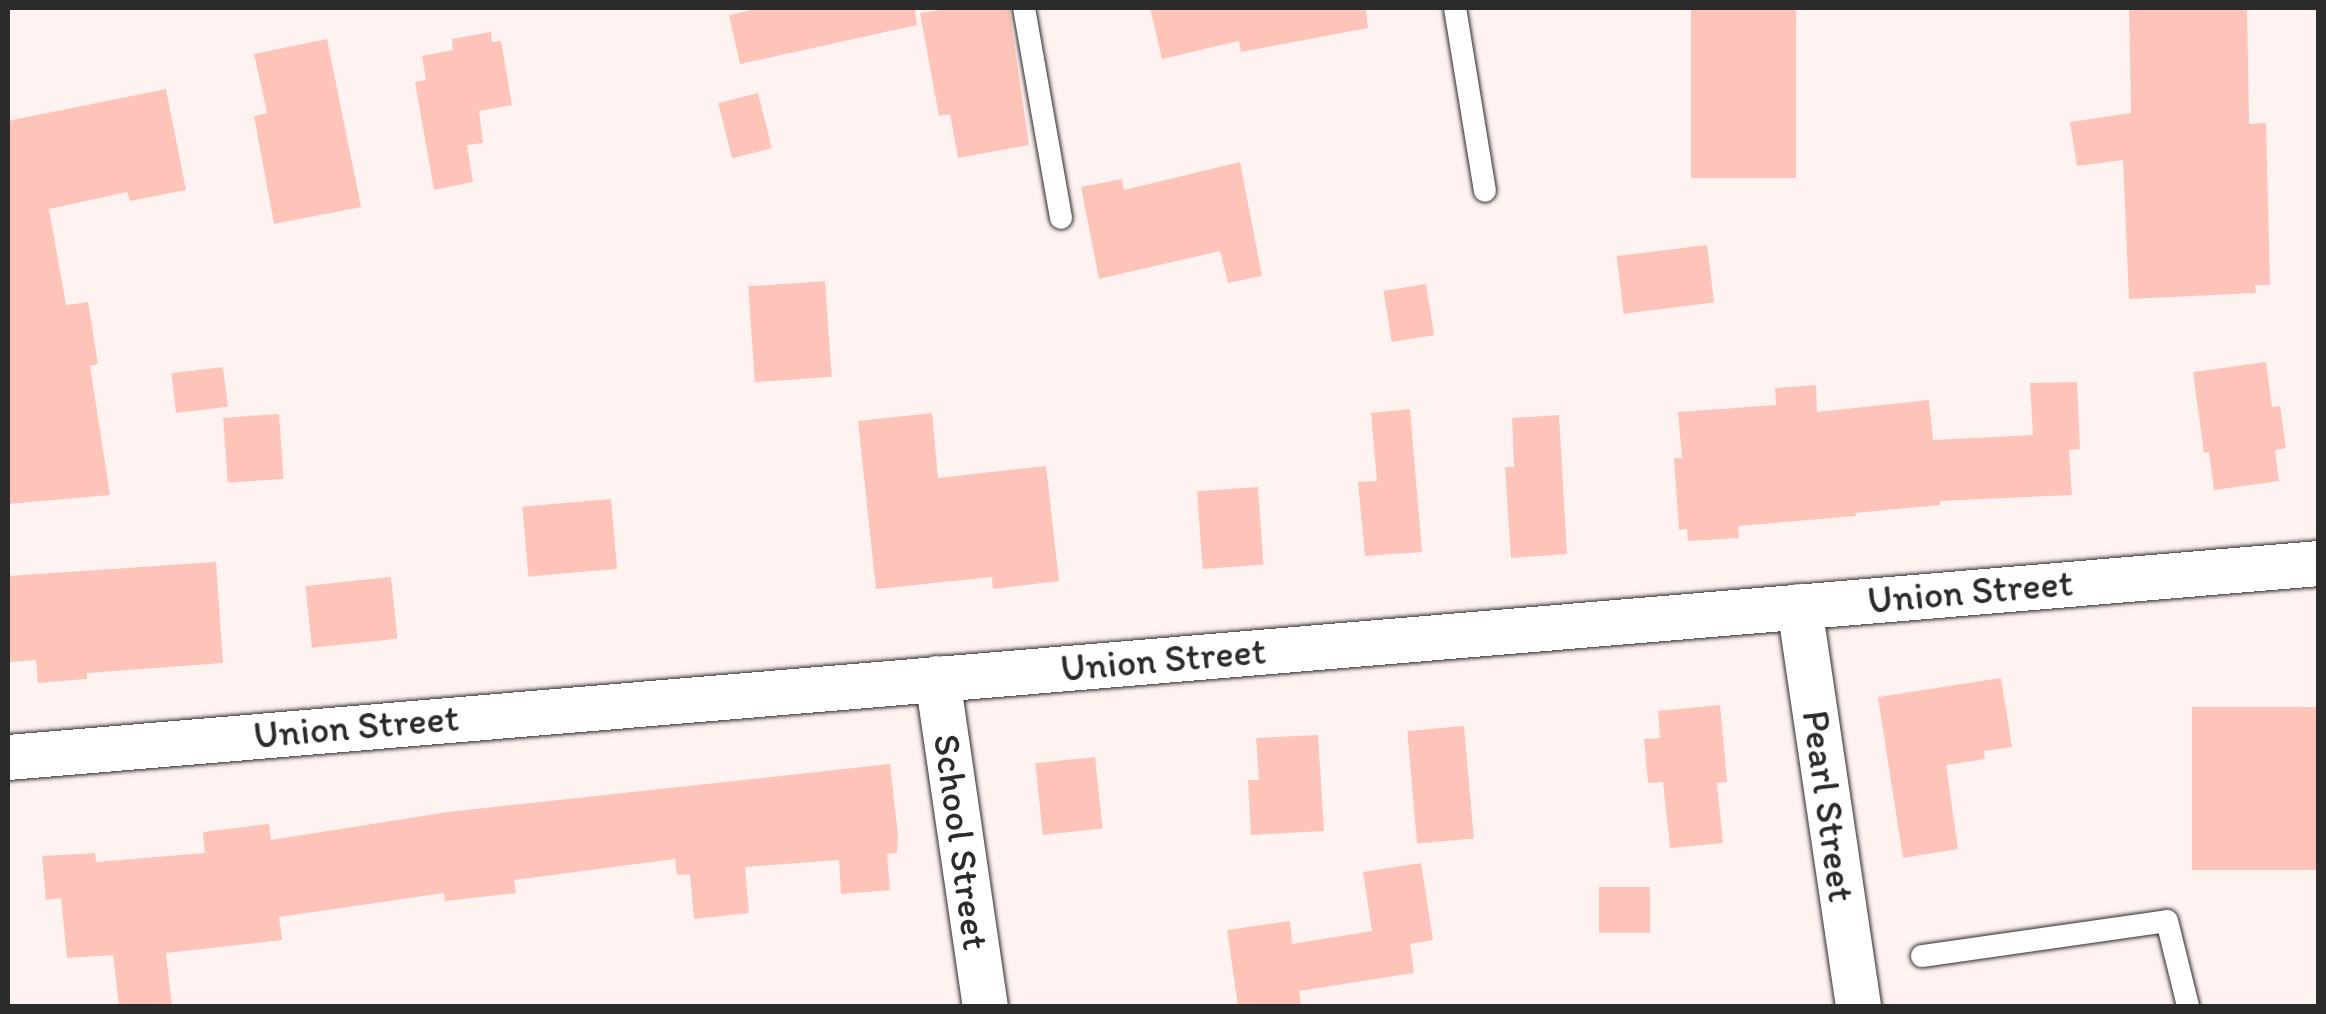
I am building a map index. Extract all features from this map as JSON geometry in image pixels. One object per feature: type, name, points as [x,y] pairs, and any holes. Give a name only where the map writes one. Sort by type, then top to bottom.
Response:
[{"type":"street","name":"Union Street","points":[[8,757],[2318,563]]},
{"type":"street","name":"Pearl Street","points":[[1799,606],[1858,1006]]},
{"type":"street","name":"School Street","points":[[937,678],[985,1006]]},
{"type":"lane","points":[[1024,8],[1060,218]]},
{"type":"lane","points":[[1455,8],[1485,190]]},
{"type":"lane","points":[[1922,956],[2166,920],[2188,1006]]},
{"type":"building","points":[[760,8],[915,8],[917,25],[740,64],[729,15]]},
{"type":"building","points":[[952,8],[1009,8],[1029,145],[958,158],[950,114],[939,116],[920,13]]},
{"type":"building","points":[[1150,8],[1366,8],[1368,28],[1241,52],[1239,41],[1162,59]]},
{"type":"building","points":[[1691,8],[1796,8],[1796,178],[1691,178]]},
{"type":"building","points":[[2129,8],[2247,8],[2249,124],[2266,123],[2270,285],[2255,285],[2256,293],[2129,299],[2123,160],[2077,166],[2070,122],[2131,113]]},
{"type":"building","points":[[491,32],[492,42],[501,41],[512,105],[479,111],[483,143],[467,145],[473,182],[434,190],[415,82],[426,80],[422,56],[453,50],[452,39]]},
{"type":"building","points":[[327,39],[361,207],[274,224],[254,116],[267,113],[254,54]]},
{"type":"building","points":[[166,89],[186,190],[130,201],[127,192],[49,209],[66,305],[88,302],[98,364],[90,366],[110,495],[8,504],[8,121]]},
{"type":"building","points":[[758,93],[772,148],[732,158],[718,103]]},
{"type":"building","points":[[1240,162],[1262,276],[1228,283],[1220,251],[1099,279],[1081,187],[1122,179],[1124,190]]},
{"type":"building","points":[[1707,245],[1714,303],[1624,314],[1617,256]]},
{"type":"building","points":[[825,281],[832,377],[755,382],[748,286]]},
{"type":"building","points":[[1426,284],[1434,335],[1392,342],[1384,291]]},
{"type":"building","points":[[2266,362],[2272,407],[2280,406],[2286,448],[2275,450],[2279,481],[2214,490],[2209,452],[2204,453],[2193,372]]},
{"type":"building","points":[[223,367],[228,407],[176,413],[171,373]]},
{"type":"building","points":[[2077,382],[2080,449],[2069,450],[2072,495],[1940,501],[1940,505],[1855,513],[1856,516],[1738,526],[1739,538],[1688,541],[1687,529],[1679,530],[1674,458],[1682,458],[1678,412],[1776,405],[1775,388],[1816,385],[1817,412],[1929,400],[1933,440],[2033,435],[2030,383]]},
{"type":"building","points":[[1410,409],[1422,552],[1365,556],[1358,482],[1377,481],[1371,413]]},
{"type":"building","points":[[932,413],[938,478],[1046,466],[1059,581],[993,589],[992,577],[876,589],[858,421]]},
{"type":"building","points":[[279,414],[284,479],[228,483],[223,418]]},
{"type":"building","points":[[1559,415],[1567,554],[1511,558],[1505,467],[1514,467],[1512,418]]},
{"type":"building","points":[[1258,487],[1263,565],[1203,569],[1197,491]]},
{"type":"building","points":[[611,499],[617,569],[528,576],[522,507]]},
{"type":"building","points":[[216,562],[223,663],[87,673],[87,679],[38,683],[36,660],[8,662],[8,576]]},
{"type":"building","points":[[391,577],[397,639],[312,648],[305,586]]},
{"type":"building","points":[[2001,678],[2012,747],[1984,751],[1985,759],[1946,765],[1958,849],[1903,858],[1878,697]]},
{"type":"building","points":[[1720,705],[1727,782],[1717,783],[1723,843],[1670,848],[1663,782],[1648,783],[1644,739],[1660,738],[1658,711]]},
{"type":"building","points":[[2192,707],[2318,707],[2318,870],[2192,870]]},
{"type":"building","points":[[1464,726],[1474,839],[1417,844],[1407,731]]},
{"type":"building","points":[[1318,735],[1324,831],[1251,835],[1248,780],[1259,780],[1256,738]]},
{"type":"building","points":[[1095,757],[1103,829],[1043,835],[1035,763]]},
{"type":"building","points":[[890,764],[898,835],[897,853],[887,854],[890,890],[841,894],[839,860],[745,867],[749,913],[694,919],[690,874],[677,875],[675,859],[514,880],[516,893],[445,901],[444,893],[279,917],[282,940],[166,953],[172,1006],[119,1006],[113,955],[67,958],[61,898],[46,900],[42,856],[95,853],[96,862],[205,853],[203,832],[269,824],[271,840],[448,812]]},
{"type":"building","points":[[1421,863],[1433,940],[1410,944],[1414,973],[1299,991],[1301,1006],[1238,1006],[1227,930],[1290,921],[1292,944],[1372,931],[1363,872]]},
{"type":"building","points":[[1599,887],[1650,887],[1650,933],[1599,933]]}]
